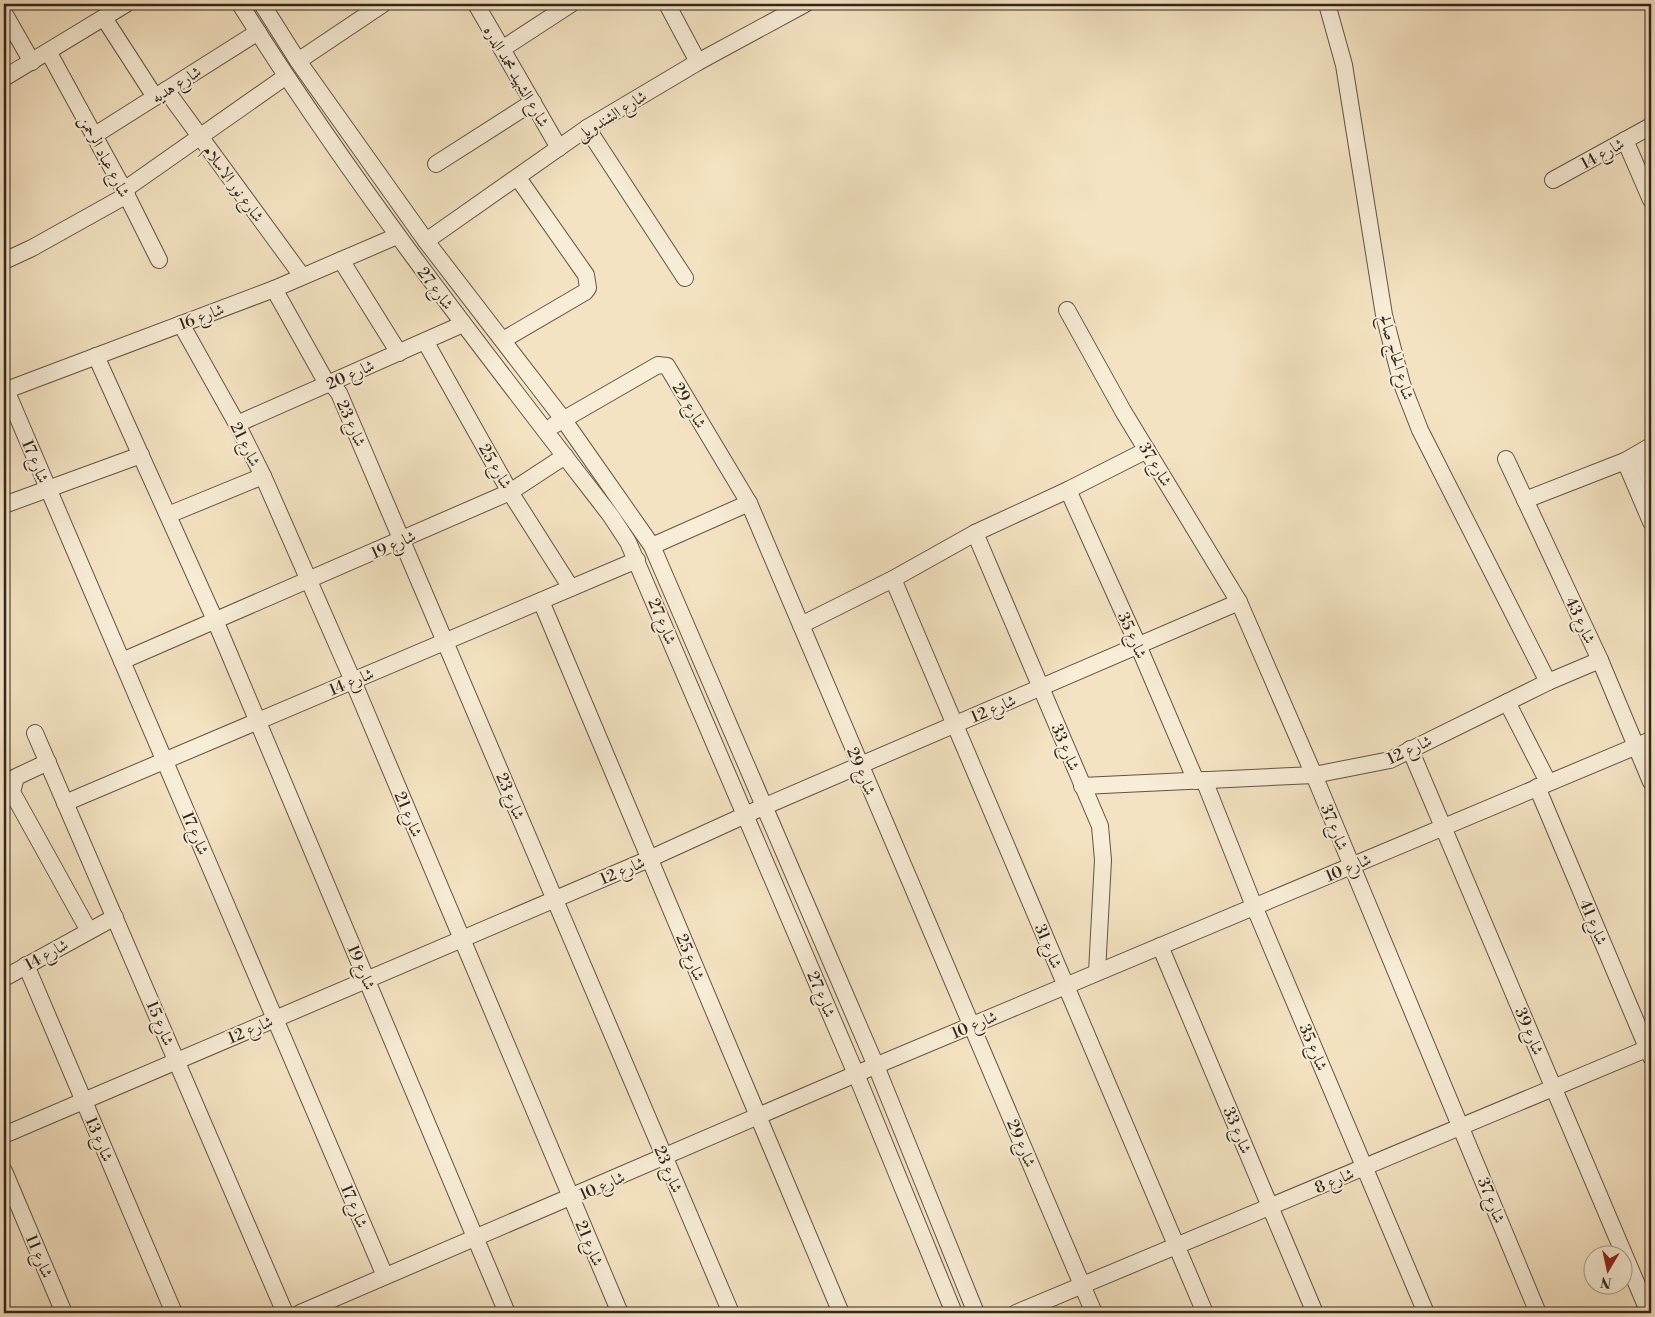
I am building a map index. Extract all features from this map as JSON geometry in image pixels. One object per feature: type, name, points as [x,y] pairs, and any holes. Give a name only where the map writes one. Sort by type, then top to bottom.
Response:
[{"type":"street","name":"شارع 27","points":[[240,4],[285,77],[397,236],[611,516],[637,560],[856,1074],[954,1313]]},
{"type":"street","name":"شارع 27","points":[[262,4],[298,61],[426,241],[563,419],[652,546],[876,1066],[976,1313]]},
{"type":"street","points":[[298,61],[383,4]]},
{"type":"street","name":"شارع الشهيد محمد الدره","points":[[476,4],[559,148]]},
{"type":"street","points":[[502,49],[569,4]]},
{"type":"street","points":[[667,4],[698,62]]},
{"type":"street","name":"شارع الشندويلى","points":[[426,241],[587,128],[698,62],[805,4]]},
{"type":"street","name":"شارع الحاج صالح","points":[[1327,4],[1344,65],[1384,315],[1402,384],[1420,430],[1548,682]]},
{"type":"street","points":[[4,78],[49,53],[114,9]]},
{"type":"street","name":"شارع نور الاسلام","points":[[114,9],[160,94],[201,138],[302,276]]},
{"type":"street","points":[[4,13],[32,62]]},
{"type":"street","name":"شارع هديه","points":[[95,135],[258,32]]},
{"type":"street","name":"شارع عباد الرحمن","points":[[49,53],[126,193],[159,260]]},
{"type":"street","points":[[4,261],[32,248],[126,193],[285,77]]},
{"type":"street","points":[[436,164],[533,102]]},
{"type":"street","name":"شارع 14","points":[[1553,180],[1651,126]]},
{"type":"street","points":[[587,128],[685,278]]},
{"type":"street","points":[[1625,140],[1651,200]]},
{"type":"street","points":[[503,340],[585,292],[588,288],[586,275],[518,178]]},
{"type":"street","name":"شارع 16","points":[[5,391],[274,289],[397,236]]},
{"type":"street","points":[[341,260],[399,353]]},
{"type":"street","name":"شارع 23","points":[[274,289],[323,376],[339,393],[730,1313]]},
{"type":"street","name":"شارع 37","points":[[1068,310],[1124,411],[1239,602],[1314,775],[1350,866],[1461,1126],[1538,1313]]},
{"type":"street","name":"شارع 21","points":[[180,324],[237,424],[263,476],[353,680],[620,1313]]},
{"type":"street","name":"شارع 20","points":[[237,424],[463,324]]},
{"type":"street","name":"شارع 25","points":[[424,341],[510,492],[571,588]]},
{"type":"street","name":"شارع 19","points":[[96,356],[215,620],[507,1313]]},
{"type":"street","name":"شارع 29","points":[[545,430],[658,365],[666,366],[749,503],[1094,1313]]},
{"type":"street","name":"شارع 17","points":[[5,391],[385,1276]]},
{"type":"street","points":[[801,625],[893,579],[975,533],[1068,490],[1147,450]]},
{"type":"street","points":[[1639,454],[1651,482]]},
{"type":"street","points":[[1526,500],[1639,454]]},
{"type":"street","points":[[1639,454],[1651,522]]},
{"type":"street","points":[[4,505],[141,455]]},
{"type":"street","name":"شارع 19","points":[[122,661],[510,492],[565,456]]},
{"type":"street","name":"شارع 43","points":[[1506,459],[1600,660],[1644,743],[1651,782]]},
{"type":"street","points":[[168,515],[263,476]]},
{"type":"street","name":"شارع 35","points":[[1068,490],[1200,780],[1426,1313]]},
{"type":"street","points":[[652,546],[749,503]]},
{"type":"street","name":"شارع 33","points":[[975,533],[1100,826],[1103,848],[1097,972]]},
{"type":"street","name":"شارع 14","points":[[65,803],[637,560]]},
{"type":"street","name":"شارع 31","points":[[893,579],[1205,1313]]},
{"type":"street","name":"شارع 25","points":[[540,601],[841,1313]]},
{"type":"street","name":"شارع 12","points":[[4,1135],[649,859],[746,814],[1239,602]]},
{"type":"street","name":"شارع 12","points":[[1082,786],[1314,775],[1390,760],[1548,682],[1600,660]]},
{"type":"street","name":"شارع 41","points":[[1508,702],[1650,1051]]},
{"type":"street","name":"شارع 15","points":[[35,733],[285,1313]]},
{"type":"street","name":"شارع 10","points":[[300,1313],[856,1074],[1644,743]]},
{"type":"street","name":"شارع 39","points":[[1410,749],[1649,1313]]},
{"type":"street","points":[[48,762],[16,777],[12,792],[89,931]]},
{"type":"street","name":"شارع 14","points":[[4,978],[115,916]]},
{"type":"street","name":"شارع 33","points":[[1160,946],[1315,1313]]},
{"type":"street","name":"شارع 13","points":[[26,965],[174,1313]]},
{"type":"street","name":"شارع 8","points":[[1016,1313],[1461,1126],[1650,1051]]},
{"type":"street","name":"شارع 11","points":[[4,1171],[64,1313]]}]
